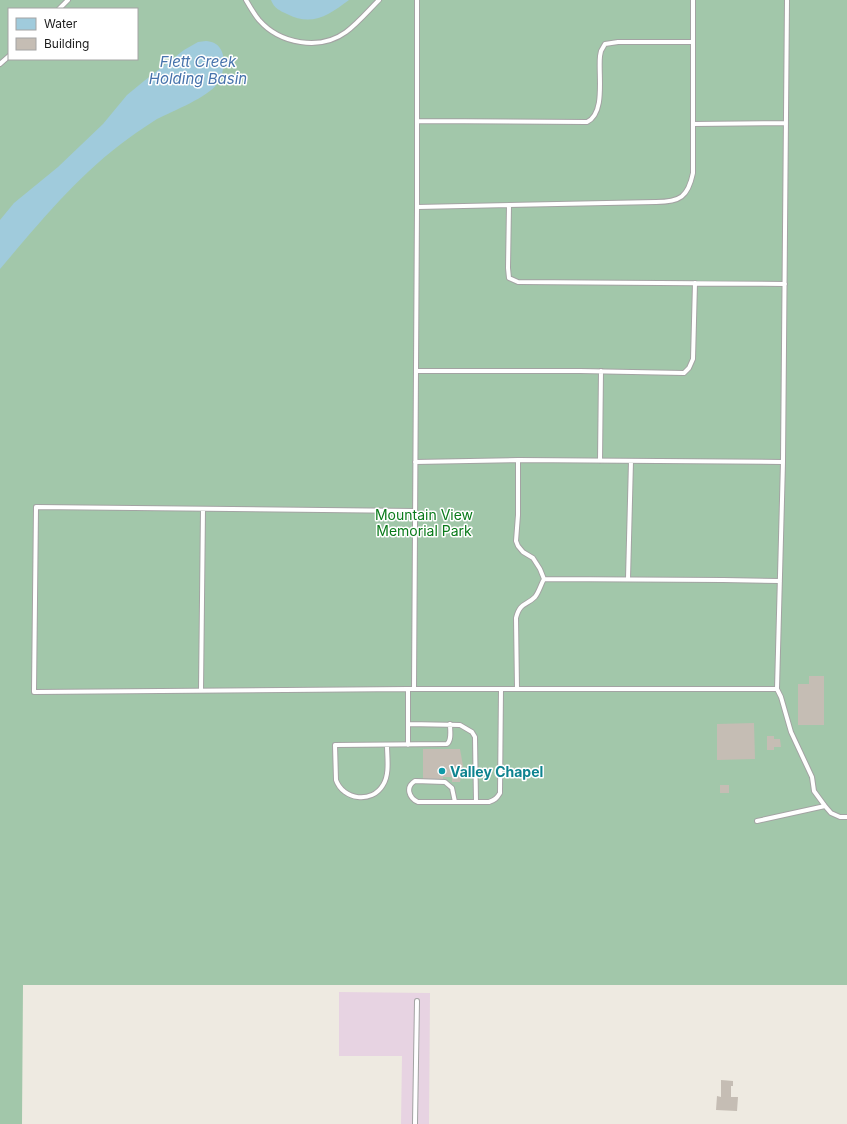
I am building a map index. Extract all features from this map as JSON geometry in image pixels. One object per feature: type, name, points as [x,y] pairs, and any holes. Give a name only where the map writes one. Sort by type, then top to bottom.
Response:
[{"type":"lane","points":[[60,8],[68,0]]},
{"type":"lane","points":[[246,0],[259,20],[277,34],[287,39],[314,43],[331,40],[345,32],[379,0]]},
{"type":"lane","points":[[414,689],[417,0]]},
{"type":"lane","points":[[417,207],[656,202],[674,201],[685,194],[691,182],[693,173],[693,0]]},
{"type":"lane","points":[[787,0],[783,462],[777,689],[792,732],[812,778],[814,791],[832,813],[840,817],[847,817]]},
{"type":"lane","points":[[417,121],[586,122],[594,117],[598,107],[600,94],[600,56],[605,44],[618,42],[693,42]]},
{"type":"lane","points":[[0,64],[8,57]]},
{"type":"lane","points":[[693,124],[786,123]]},
{"type":"lane","points":[[509,205],[509,278],[518,282],[785,284]]},
{"type":"lane","points":[[416,371],[601,371],[684,373],[689,368],[693,359],[695,283]]},
{"type":"lane","points":[[600,461],[601,371]]},
{"type":"lane","points":[[415,462],[518,460],[783,462]]},
{"type":"lane","points":[[517,689],[516,618],[518,610],[522,605],[535,596],[544,579],[533,558],[523,552],[518,546],[516,540],[518,515],[518,460]]},
{"type":"lane","points":[[628,579],[631,461]]},
{"type":"lane","points":[[415,511],[36,507],[34,692],[408,689],[777,689]]},
{"type":"lane","points":[[201,690],[203,509]]},
{"type":"lane","points":[[544,579],[780,581]]},
{"type":"lane","points":[[408,689],[408,745]]},
{"type":"lane","points":[[454,802],[452,788],[445,782],[415,781],[409,787],[410,796],[413,800],[418,802],[454,802],[476,802],[489,802],[494,800],[500,793],[501,689]]},
{"type":"lane","points":[[408,724],[460,725],[472,732],[475,737],[476,802]]},
{"type":"lane","points":[[387,745],[386,778],[380,790],[372,795],[362,798],[350,796],[344,793],[337,784],[336,780],[335,745],[447,744],[450,742],[450,724]]},
{"type":"lane","points":[[757,821],[825,806]]},
{"type":"lane","points":[[415,1124],[417,1001]]},
{"type":"shaded area","points":[[339,992],[430,993],[429,1124],[401,1124],[402,1056],[339,1056]]},
{"type":"green space","name":"Mountain View Memorial Park","points":[[0,0],[847,0],[847,985],[23,985],[22,1124],[0,1124]]},
{"type":"water","points":[[271,0],[349,0],[320,18],[304,19],[296,18],[284,13],[274,5]]},
{"type":"water","name":"Flett Creek Holding Basin","points":[[206,41],[218,46],[222,51],[224,58],[223,72],[217,84],[198,99],[157,119],[136,133],[93,167],[61,199],[0,269],[0,220],[14,203],[58,167],[103,124],[127,95],[184,50],[198,42]]},
{"type":"building","points":[[809,676],[824,676],[824,725],[798,725],[798,684],[809,684]]},
{"type":"building","points":[[754,723],[755,759],[717,760],[717,724]]},
{"type":"building","points":[[767,736],[774,736],[774,739],[780,739],[781,747],[774,747],[774,750],[767,750]]},
{"type":"building","name":"Valley Chapel","points":[[423,749],[460,749],[463,766],[460,782],[452,782],[452,777],[443,777],[443,783],[423,783]]},
{"type":"building","points":[[720,785],[729,785],[729,793],[720,793]]},
{"type":"building","points":[[721,1080],[733,1081],[733,1086],[731,1086],[731,1097],[738,1097],[737,1111],[716,1110],[717,1096],[721,1097]]},
{"type":"place","name":"Valley Chapel","points":[[442,771]]}]
